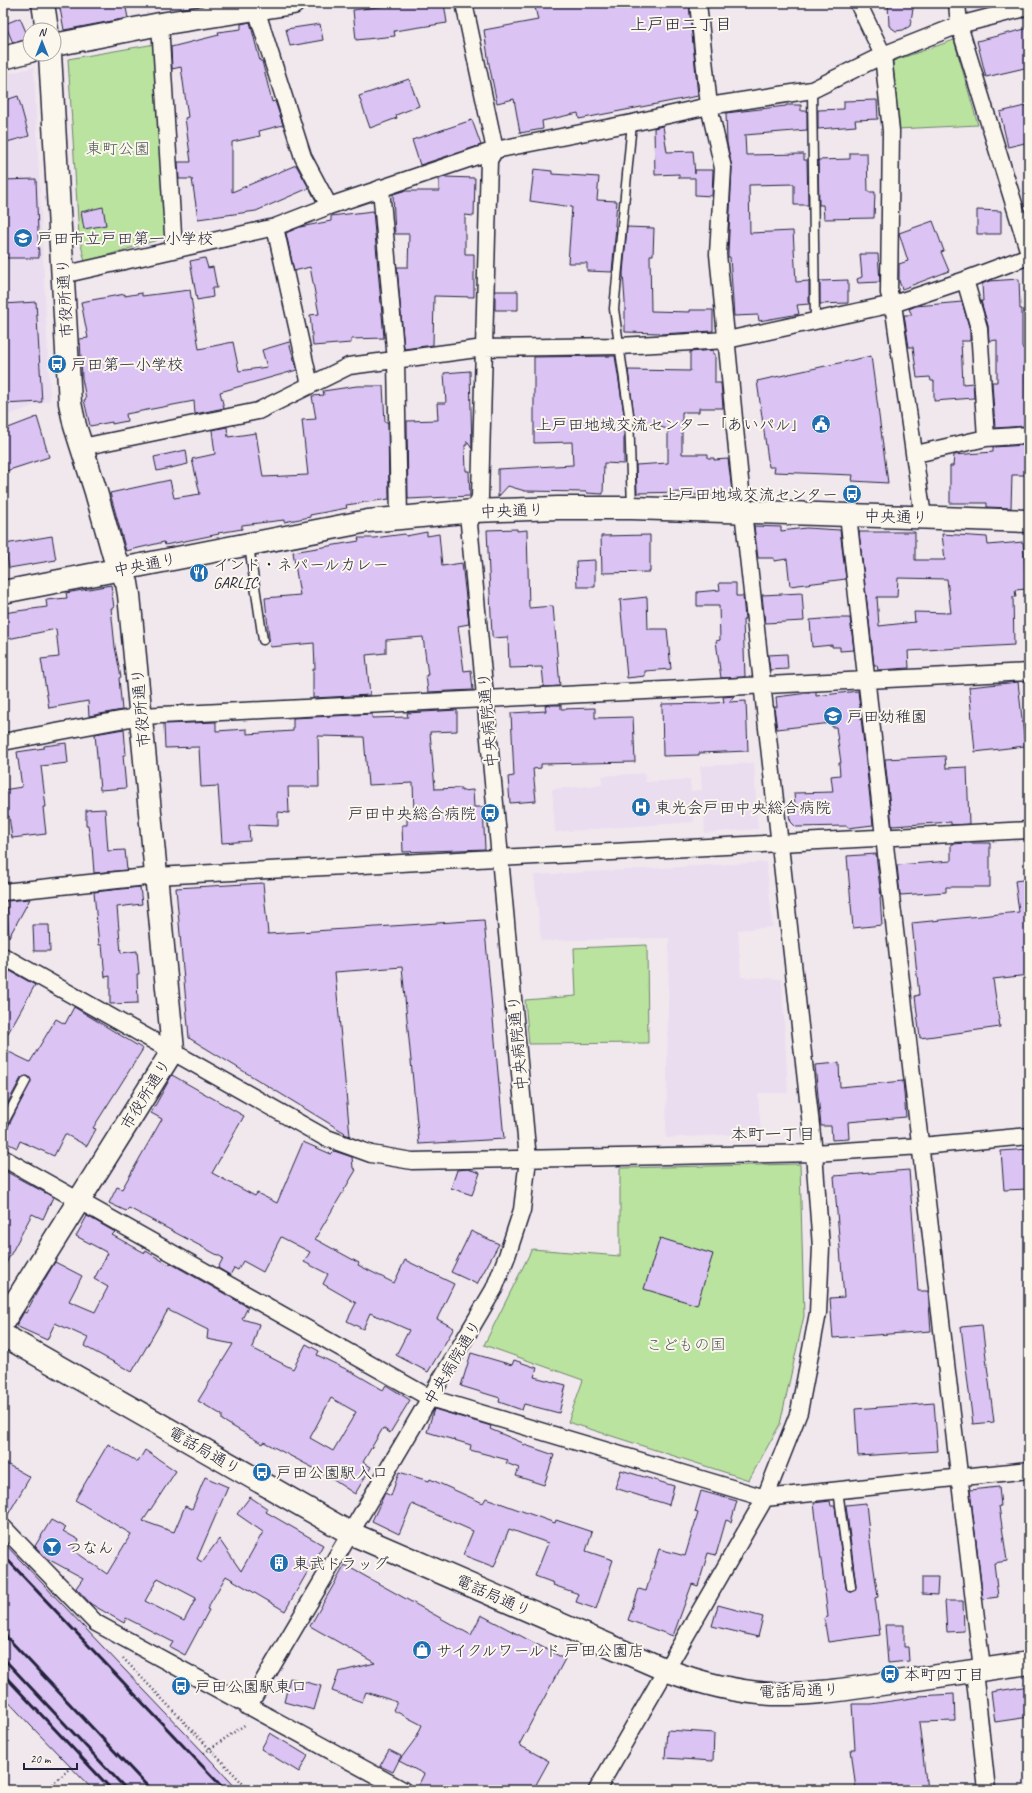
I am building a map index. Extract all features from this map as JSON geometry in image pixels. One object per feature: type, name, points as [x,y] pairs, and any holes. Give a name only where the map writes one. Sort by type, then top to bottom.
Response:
[{"type":"street","points":[[43,3],[46,22]]},
{"type":"street","points":[[62,43],[254,6],[293,3]]},
{"type":"street","points":[[464,3],[495,150]]},
{"type":"street","points":[[597,1790],[765,1498],[799,1412],[818,1313],[821,1247],[814,1153],[743,511],[718,254],[723,168],[709,106],[698,3]]},
{"type":"street","points":[[858,3],[883,55],[891,131],[889,293],[893,304],[924,517]]},
{"type":"street","points":[[82,447],[258,411],[349,366],[396,361],[484,348],[619,346],[727,340],[893,304],[965,280],[1029,255],[959,24],[957,3]]},
{"type":"street","points":[[254,6],[303,157],[329,206]]},
{"type":"street","points":[[62,275],[275,227],[329,206],[495,150],[709,106],[812,90],[883,55],[959,24],[1029,7]]},
{"type":"street","points":[[160,24],[174,250]]},
{"type":"street","points":[[3,58],[22,53]]},
{"type":"street","name":"市役所通り","points":[[3,1322],[173,1050],[129,595],[126,583],[114,556],[75,426],[70,403],[50,62]]},
{"type":"street","name":"中央病院通り","points":[[248,1714],[350,1533],[494,1289],[507,1256],[522,1210],[528,1159],[469,524],[480,497],[488,160],[495,150]]},
{"type":"street","points":[[381,188],[396,361],[399,517]]},
{"type":"street","points":[[275,227],[310,385]]},
{"type":"street","points":[[965,280],[979,328],[986,438]]},
{"type":"street","points":[[916,454],[986,438],[1029,434]]},
{"type":"street","name":"中央通り","points":[[3,592],[368,521],[474,511],[558,508],[632,508],[1029,521]]},
{"type":"street","points":[[848,515],[959,1477],[978,1670],[987,1790]]},
{"type":"street","points":[[3,742],[141,716],[1029,672]]},
{"type":"street","points":[[3,892],[156,876],[1029,830]]},
{"type":"street","points":[[3,956],[173,1050],[324,1137],[371,1154],[412,1161],[814,1153],[921,1146],[1029,1136]]},
{"type":"street","points":[[3,1158],[430,1398],[765,1498],[1029,1470]]},
{"type":"street","name":"電話局通り","points":[[3,1335],[350,1533],[666,1670],[693,1680],[728,1688],[764,1693],[793,1694],[836,1690],[1029,1663]]},
{"type":"street","points":[[3,1527],[96,1624],[248,1714],[403,1790]]},
{"type":"lane","points":[[812,90],[815,320]]},
{"type":"lane","points":[[632,123],[614,309],[629,414],[632,508]]},
{"type":"lane","points":[[248,544],[263,640]]},
{"type":"lane","points":[[3,1124],[26,1081]]},
{"type":"lane","points":[[838,1490],[852,1587]]},
{"type":"path","points":[[122,1657],[249,1790]]},
{"type":"path","points":[[204,1753],[248,1714]]},
{"type":"path","points":[[46,1790],[71,1767]]},
{"type":"shaded area","name":"戸田市立戸田第一小学校","points":[[34,67],[50,400],[3,417],[3,75]]},
{"type":"shaded area","points":[[754,763],[758,829],[705,833],[703,805],[693,806],[694,822],[555,832],[552,789],[602,785],[602,776],[645,773],[646,782],[690,779],[691,791],[702,790],[700,766]]},
{"type":"shaded area","points":[[766,862],[773,927],[738,930],[741,977],[782,979],[788,1093],[758,1093],[761,1133],[666,1138],[669,938],[541,941],[534,875]]},
{"type":"green space","points":[[954,40],[978,125],[897,129],[893,61]]},
{"type":"green space","name":"東町公園","points":[[155,44],[167,237],[85,262],[79,236],[68,59]]},
{"type":"green space","points":[[647,945],[648,1043],[529,1044],[525,1000],[576,996],[574,948]]},
{"type":"green space","name":"こどもの国","points":[[800,1164],[804,1316],[780,1424],[749,1480],[568,1422],[583,1380],[484,1345],[532,1249],[620,1256],[620,1168]]},
{"type":"building","points":[[59,3],[125,3],[128,18],[64,30]]},
{"type":"building","points":[[395,3],[444,3],[447,23],[394,31],[395,36],[356,40],[353,10],[395,5]]},
{"type":"building","points":[[534,3],[689,3],[698,96],[579,119],[578,113],[542,121],[543,129],[520,133],[514,99],[497,103],[484,30],[538,20]]},
{"type":"building","points":[[888,3],[914,3],[910,26],[903,30],[896,31],[889,26]]},
{"type":"building","points":[[20,18],[22,23],[22,41],[13,43],[5,24]]},
{"type":"building","points":[[250,22],[260,61],[262,61],[272,102],[275,101],[283,125],[259,131],[260,136],[232,142],[232,192],[296,165],[309,188],[256,211],[198,219],[192,179],[179,179],[178,162],[191,162],[185,118],[188,117],[181,67],[172,69],[171,47],[219,35],[218,32],[241,29],[241,24]]},
{"type":"building","points":[[320,24],[323,40],[290,46],[286,29]]},
{"type":"building","points":[[1029,28],[1029,67],[986,77],[977,41]]},
{"type":"building","points":[[409,79],[419,106],[396,115],[397,118],[370,128],[359,96]]},
{"type":"building","points":[[18,96],[29,136],[3,143],[3,101]]},
{"type":"building","points":[[877,100],[878,119],[855,120],[856,126],[818,129],[818,110],[844,109],[844,101]]},
{"type":"building","points":[[786,105],[801,105],[801,111],[807,111],[807,130],[745,135],[746,155],[804,154],[804,160],[807,160],[808,205],[794,205],[794,184],[749,185],[750,233],[793,231],[796,282],[809,281],[809,304],[797,305],[799,314],[759,321],[758,315],[734,316],[730,257],[728,257],[732,168],[727,143],[726,113]]},
{"type":"building","points":[[1029,105],[1029,142],[1008,147],[1000,112]]},
{"type":"building","points":[[472,120],[481,145],[420,165],[412,140]]},
{"type":"building","points":[[663,126],[667,152],[693,151],[695,174],[695,170],[713,170],[712,196],[695,195],[695,178],[679,178],[679,174],[655,175],[654,128]]},
{"type":"building","points":[[850,153],[867,153],[868,192],[875,192],[874,218],[824,219],[823,205],[819,205],[818,160],[850,159]]},
{"type":"building","points":[[534,169],[552,171],[552,174],[599,177],[597,200],[617,201],[612,272],[587,271],[587,263],[568,263],[572,207],[530,201]]},
{"type":"building","points":[[444,177],[475,178],[474,216],[465,215],[465,254],[474,254],[474,297],[434,296],[433,345],[404,349],[397,267],[408,267],[409,234],[395,234],[393,194],[403,191],[439,191],[439,179]]},
{"type":"building","points":[[36,179],[39,258],[3,258],[3,180]]},
{"type":"building","points":[[103,207],[106,225],[84,229],[81,212]]},
{"type":"building","points":[[977,210],[1001,211],[1001,234],[977,234]]},
{"type":"building","points":[[373,211],[384,338],[351,339],[351,343],[313,346],[310,315],[319,314],[310,267],[294,271],[286,233],[300,227],[331,221],[331,216]]},
{"type":"building","points":[[933,221],[944,251],[941,252],[949,271],[902,289],[899,281],[899,264],[908,261],[899,233]]},
{"type":"building","points":[[627,227],[654,228],[653,255],[650,255],[651,311],[690,312],[690,310],[713,310],[713,331],[660,334],[625,332],[623,273]]},
{"type":"building","points":[[860,254],[878,254],[880,282],[858,283],[857,279],[862,277]]},
{"type":"building","points":[[205,258],[208,268],[213,267],[217,288],[212,288],[213,297],[197,300],[190,261]]},
{"type":"building","points":[[1019,279],[1020,309],[1022,309],[1022,348],[1025,348],[1026,426],[995,428],[992,382],[997,382],[997,340],[989,341],[988,326],[981,301],[983,301],[982,284],[989,281]]},
{"type":"building","points":[[848,280],[848,303],[820,304],[820,281]]},
{"type":"building","points":[[190,290],[199,349],[233,342],[239,371],[267,367],[262,350],[289,342],[297,370],[220,392],[224,408],[195,414],[194,401],[126,414],[127,421],[90,426],[84,400],[86,399],[82,378],[80,339],[88,338],[81,302],[125,294],[125,296],[142,293],[142,296]]},
{"type":"building","points":[[495,291],[518,291],[518,310],[495,310]]},
{"type":"building","points":[[36,302],[42,402],[3,404],[3,304]]},
{"type":"building","points":[[962,302],[970,330],[970,341],[961,341],[963,384],[973,383],[974,398],[934,401],[934,381],[931,381],[930,377],[917,378],[913,347],[909,347],[904,315],[912,315],[909,309],[916,306]]},
{"type":"building","points":[[713,350],[713,354],[715,354],[715,383],[721,383],[723,408],[699,408],[699,412],[682,412],[682,454],[708,454],[708,458],[714,458],[714,460],[728,459],[732,491],[730,494],[709,495],[685,495],[685,492],[637,493],[636,465],[668,463],[668,429],[656,426],[635,426],[628,370],[690,371],[690,352]]},
{"type":"building","points":[[615,356],[624,414],[624,464],[604,463],[603,494],[586,492],[525,491],[508,486],[498,497],[498,469],[573,465],[572,442],[534,443],[534,357]]},
{"type":"building","name":"上戸田地域交流センター「あいパル」","points":[[871,356],[888,483],[852,481],[853,475],[774,472],[775,467],[769,467],[757,381]]},
{"type":"building","points":[[470,371],[472,449],[467,441],[467,445],[465,445],[466,471],[469,471],[470,496],[408,499],[407,421],[438,420],[437,403],[446,403],[444,373]]},
{"type":"building","points":[[357,386],[383,386],[385,422],[388,422],[389,499],[346,505],[347,508],[284,522],[284,520],[242,525],[242,529],[165,545],[164,542],[126,551],[110,493],[170,480],[174,498],[200,494],[192,459],[215,454],[212,430],[227,427],[228,437],[256,433],[263,477],[308,475],[302,420],[316,419],[312,396],[324,395],[323,391]]},
{"type":"building","points":[[37,417],[49,457],[3,472],[3,430]]},
{"type":"building","points":[[1027,445],[1028,475],[1012,475],[1011,508],[987,507],[987,503],[950,503],[950,466],[953,466],[954,455],[993,452],[993,447]]},
{"type":"building","points":[[186,450],[188,464],[157,471],[154,457]]},
{"type":"building","points":[[754,526],[781,527],[781,531],[806,528],[840,530],[846,579],[790,586],[787,559],[774,561],[774,558],[758,558]]},
{"type":"building","points":[[517,529],[517,531],[527,530],[529,608],[553,606],[560,686],[544,687],[542,667],[509,668],[508,637],[493,638],[492,635],[487,530]]},
{"type":"building","points":[[427,532],[427,536],[439,534],[442,566],[462,563],[469,624],[458,626],[464,671],[471,670],[473,690],[428,692],[426,675],[428,675],[423,637],[386,640],[386,653],[366,655],[370,695],[313,698],[313,669],[315,669],[314,643],[270,647],[265,598],[300,595],[293,552],[359,541],[358,538],[374,538],[405,534],[406,536]]},
{"type":"building","points":[[859,532],[915,532],[915,560],[945,560],[942,534],[987,537],[988,545],[1023,542],[1027,589],[1015,590],[1016,597],[1013,597],[1014,645],[908,651],[909,668],[878,670],[877,665],[874,665]],"holes":[[[898,578],[947,579],[951,613],[914,612],[915,622],[879,626],[877,597],[897,597]]]},
{"type":"building","points":[[650,535],[650,572],[602,573],[601,536]]},
{"type":"building","points":[[52,536],[56,560],[9,568],[5,544]]},
{"type":"building","points":[[595,560],[595,587],[577,587],[576,561]]},
{"type":"building","points":[[719,583],[736,583],[736,596],[743,596],[745,619],[743,620],[745,677],[721,678],[716,641],[720,640],[719,606],[697,606],[697,592],[720,590]]},
{"type":"building","points":[[111,585],[114,608],[111,608],[115,647],[121,677],[119,678],[122,710],[89,716],[88,701],[49,708],[41,659],[59,657],[56,629],[3,640],[3,613],[47,607],[46,600],[67,598],[66,593]]},
{"type":"building","points":[[802,593],[804,621],[765,623],[762,595]]},
{"type":"building","points":[[647,597],[648,629],[667,629],[671,669],[645,671],[645,676],[627,678],[620,600]]},
{"type":"building","points":[[850,618],[854,650],[840,651],[840,647],[832,647],[832,645],[812,647],[810,620]]},
{"type":"building","points":[[787,654],[788,669],[770,670],[768,655]]},
{"type":"building","points":[[1018,682],[1025,746],[975,752],[969,687]]},
{"type":"building","points":[[858,691],[873,825],[848,828],[847,826],[796,827],[791,822],[789,816],[795,806],[794,793],[833,792],[831,776],[840,775],[839,763],[841,763],[836,727],[832,727],[832,723],[777,729],[774,707],[777,707],[776,697],[816,692],[816,696]]},
{"type":"building","points":[[734,696],[729,702],[746,701],[748,751],[663,756],[662,704],[724,702],[723,697]]},
{"type":"building","points":[[545,705],[561,705],[561,709],[595,708],[595,718],[633,717],[635,762],[541,764],[541,768],[533,769],[536,801],[510,803],[508,777],[514,776],[511,713],[546,711]]},
{"type":"building","points":[[457,710],[457,731],[430,732],[435,789],[461,788],[461,791],[473,790],[474,807],[483,807],[485,849],[403,852],[402,825],[407,825],[407,811],[414,811],[413,783],[368,785],[364,737],[318,736],[319,787],[288,787],[289,813],[278,812],[278,826],[249,825],[250,841],[222,843],[218,786],[201,787],[199,747],[165,748],[164,724],[216,722],[216,731],[247,729],[247,734],[293,731],[293,718],[372,714],[372,718],[408,717],[407,713]]},
{"type":"building","points":[[124,729],[126,755],[123,755],[126,788],[100,790],[95,734]]},
{"type":"building","points":[[66,743],[68,763],[41,766],[46,807],[43,807],[46,834],[12,838],[9,816],[3,817],[3,790],[22,787],[17,752]]},
{"type":"building","points":[[945,756],[946,768],[967,767],[969,824],[951,825],[951,822],[892,826],[885,759]]},
{"type":"building","points":[[105,809],[108,851],[125,850],[127,870],[94,873],[92,846],[88,825],[86,825],[86,810]]},
{"type":"building","points":[[990,843],[990,887],[946,887],[946,892],[900,895],[897,865],[951,861],[951,844]]},
{"type":"building","points":[[876,854],[881,897],[882,925],[853,928],[847,856]]},
{"type":"building","points":[[1029,879],[1029,975],[993,979],[1000,1027],[920,1038],[915,996],[919,995],[912,923],[1019,912],[1015,881]]},
{"type":"building","points":[[263,883],[268,934],[484,920],[504,1139],[419,1144],[402,967],[335,972],[350,1136],[344,1134],[345,1133],[189,1038],[176,888]]},
{"type":"building","points":[[140,887],[142,904],[117,907],[121,953],[137,951],[139,974],[137,974],[138,1003],[110,1004],[110,976],[105,977],[102,945],[99,945],[94,892]]},
{"type":"building","points":[[30,899],[9,937],[7,901]]},
{"type":"building","points":[[33,925],[49,925],[50,951],[34,951]]},
{"type":"building","points":[[10,971],[35,985],[3,1042],[3,984]]},
{"type":"building","points":[[74,1007],[143,1049],[93,1128],[96,1129],[87,1146],[65,1134],[54,1156],[20,1141],[17,1148],[3,1141],[3,1129],[8,1127],[31,1080],[28,1076],[21,1078],[3,1112],[3,1065],[9,1052],[30,1062],[56,1019],[65,1024]]},
{"type":"building","points":[[839,1063],[840,1087],[903,1081],[906,1117],[848,1122],[849,1139],[832,1140],[831,1126],[821,1126],[815,1065]]},
{"type":"building","points":[[172,1075],[244,1116],[212,1173],[255,1196],[257,1193],[277,1203],[303,1142],[331,1154],[334,1151],[352,1157],[353,1168],[356,1170],[315,1239],[359,1263],[358,1265],[394,1283],[405,1260],[454,1284],[437,1319],[454,1328],[428,1372],[396,1355],[409,1330],[370,1313],[363,1329],[347,1321],[356,1303],[323,1284],[328,1274],[304,1262],[310,1252],[281,1237],[263,1272],[243,1261],[238,1270],[234,1268],[230,1275],[218,1268],[223,1258],[129,1208],[126,1211],[109,1203],[117,1187],[122,1189],[162,1119],[151,1113]]},
{"type":"building","points":[[1029,1149],[1029,1189],[1004,1190],[1001,1151]]},
{"type":"building","points":[[468,1169],[480,1173],[472,1195],[451,1188],[457,1170]]},
{"type":"building","points":[[3,1170],[53,1197],[43,1219],[32,1214],[3,1269]]},
{"type":"building","points":[[909,1170],[918,1291],[928,1291],[931,1331],[833,1338],[830,1298],[844,1297],[834,1176]]},
{"type":"building","points":[[87,1216],[115,1232],[112,1235],[145,1253],[146,1251],[169,1265],[170,1263],[248,1307],[242,1319],[259,1324],[252,1348],[293,1369],[306,1344],[319,1351],[317,1355],[354,1373],[383,1390],[386,1385],[410,1400],[390,1433],[383,1428],[363,1462],[371,1467],[355,1494],[321,1472],[264,1442],[263,1444],[232,1426],[222,1420],[222,1415],[198,1401],[233,1344],[207,1339],[208,1330],[168,1310],[132,1372],[84,1346],[88,1338],[55,1323],[47,1340],[16,1326],[24,1312],[26,1313],[55,1262],[82,1276],[69,1301],[95,1312],[108,1287],[94,1279],[108,1253],[76,1236]],"holes":[[[331,1398],[356,1412],[333,1451],[310,1438]]]},
{"type":"building","points":[[471,1231],[499,1244],[477,1284],[451,1272]]},
{"type":"building","points":[[660,1238],[713,1254],[697,1305],[644,1289]]},
{"type":"building","points":[[982,1325],[994,1422],[973,1424],[961,1327]]},
{"type":"building","points":[[471,1353],[512,1365],[514,1360],[537,1368],[534,1377],[566,1385],[559,1413],[524,1404],[522,1410],[499,1402],[500,1398],[461,1386]]},
{"type":"building","points":[[934,1403],[938,1451],[858,1456],[855,1409]]},
{"type":"building","points":[[434,1409],[491,1426],[490,1429],[523,1443],[522,1444],[554,1455],[544,1485],[516,1476],[519,1468],[506,1463],[508,1460],[470,1450],[471,1445],[427,1432]]},
{"type":"building","points":[[108,1444],[138,1462],[145,1450],[176,1471],[143,1521],[174,1532],[185,1506],[192,1509],[205,1477],[228,1487],[197,1559],[202,1562],[219,1539],[241,1571],[263,1532],[237,1514],[250,1497],[268,1509],[266,1512],[323,1545],[285,1611],[226,1576],[207,1609],[209,1610],[185,1655],[170,1647],[173,1642],[126,1618],[124,1623],[91,1604],[76,1588],[83,1578],[46,1558],[35,1546],[51,1520],[66,1528],[63,1531],[79,1540],[73,1550],[107,1574],[131,1534],[75,1500]],"holes":[[[158,1578],[196,1598],[184,1621],[145,1601]]]},
{"type":"building","points":[[3,1462],[30,1477],[6,1518],[3,1518]]},
{"type":"building","points":[[621,1470],[674,1486],[669,1505],[615,1488]]},
{"type":"building","points":[[399,1472],[429,1481],[430,1479],[483,1503],[486,1498],[555,1523],[556,1520],[592,1532],[586,1551],[613,1560],[596,1609],[576,1602],[579,1594],[553,1585],[554,1583],[535,1576],[548,1543],[509,1529],[494,1567],[463,1555],[473,1531],[412,1504],[399,1534],[372,1521],[385,1493],[391,1496]]},
{"type":"building","points":[[999,1487],[1001,1506],[999,1506],[1007,1561],[994,1563],[998,1597],[983,1599],[970,1490]]},
{"type":"building","points":[[701,1491],[737,1501],[731,1522],[726,1520],[716,1555],[708,1553],[698,1586],[692,1584],[673,1636],[628,1620],[639,1589],[646,1591],[659,1549],[685,1556],[698,1513],[695,1512]]},
{"type":"building","points":[[830,1501],[831,1506],[835,1506],[846,1588],[847,1591],[851,1592],[855,1591],[856,1586],[846,1505],[866,1503],[878,1597],[875,1598],[880,1635],[828,1642],[824,1618],[828,1617],[814,1503]]},
{"type":"building","points":[[3,1542],[238,1790],[93,1790],[31,1726],[3,1696]]},
{"type":"building","points":[[345,1565],[471,1635],[481,1615],[565,1659],[519,1745],[549,1761],[533,1790],[426,1790],[418,1786],[424,1774],[399,1761],[416,1738],[422,1725],[393,1710],[397,1702],[366,1692],[362,1702],[332,1691],[339,1672],[375,1663],[310,1626]]},
{"type":"building","points":[[922,1577],[938,1577],[937,1595],[922,1594]]},
{"type":"building","points":[[945,1601],[963,1601],[964,1631],[947,1632]]},
{"type":"building","points":[[718,1605],[763,1617],[758,1637],[712,1626]]},
{"type":"building","points":[[885,1625],[904,1625],[904,1647],[908,1647],[909,1661],[888,1663]]},
{"type":"building","points":[[290,1678],[321,1686],[314,1710],[284,1702]]},
{"type":"building","points":[[1029,1686],[1029,1717],[995,1722],[991,1692]]},
{"type":"building","points":[[954,1694],[955,1721],[919,1722],[927,1790],[856,1790],[851,1749],[855,1749],[852,1704],[871,1704],[919,1696]]},
{"type":"building","points":[[667,1730],[714,1733],[713,1761],[665,1758]]},
{"type":"building","points":[[270,1733],[308,1756],[299,1772],[261,1749]]},
{"type":"building","points":[[389,1750],[401,1756],[393,1772],[380,1766]]},
{"type":"railway","points":[[3,1555],[225,1790]]},
{"type":"railway","points":[[3,1633],[151,1790]]},
{"type":"railway","points":[[3,1658],[127,1790]]},
{"type":"railway","points":[[3,1674],[112,1790]]},
{"type":"place","name":"戸田市立戸田第一小学校","points":[[23,238]]},
{"type":"place","name":"戸田第一小学校","points":[[57,364]]},
{"type":"place","name":"上戸田地域交流センター「あいパル」","points":[[821,424]]},
{"type":"place","name":"上戸田地域交流センター","points":[[852,494]]},
{"type":"place","name":"インド・ネパールカレー GARLIC","points":[[199,573]]},
{"type":"place","name":"戸田幼稚園","points":[[833,716]]},
{"type":"place","name":"東光会戸田中央総合病院","points":[[641,807]]},
{"type":"place","name":"戸田中央総合病院","points":[[490,813]]},
{"type":"place","name":"戸田公園駅入口","points":[[262,1472]]},
{"type":"place","name":"つなん","points":[[52,1547]]},
{"type":"place","name":"東武ドラッグ","points":[[279,1563]]},
{"type":"place","name":"サイクルワールド 戸田公園店","points":[[422,1650]]},
{"type":"place","name":"本町四丁目","points":[[890,1674]]},
{"type":"place","name":"戸田公園駅東口","points":[[181,1686]]},
{"type":"district","name":"上戸田二丁目","points":[[681,24]]},
{"type":"district","name":"本町一丁目","points":[[773,1134]]}]
